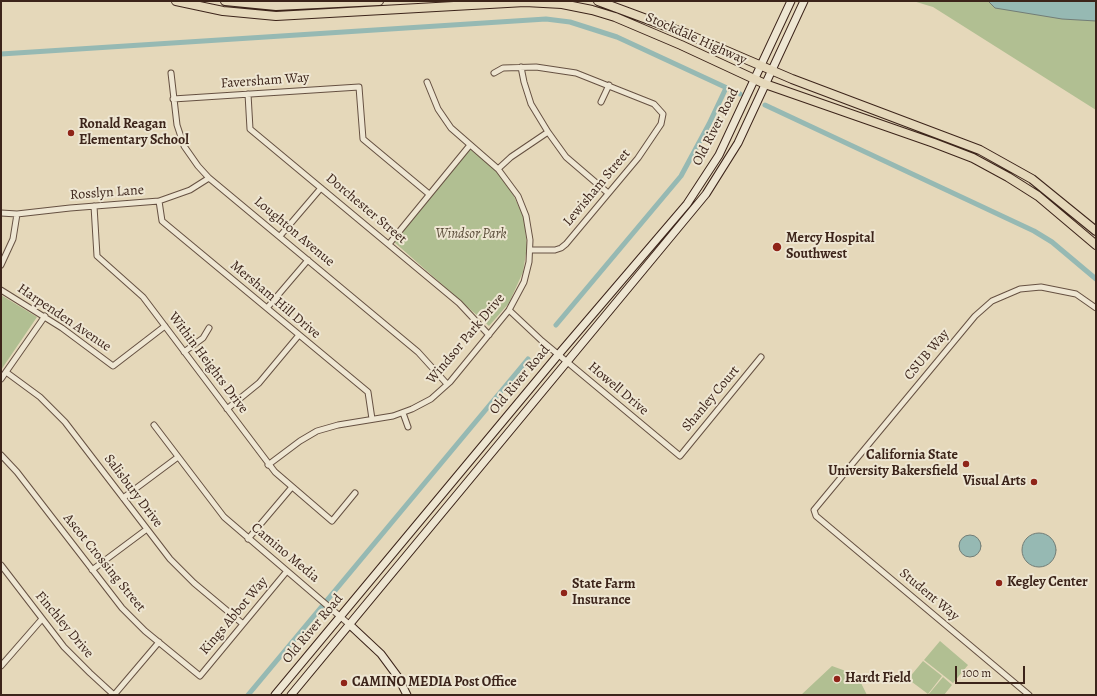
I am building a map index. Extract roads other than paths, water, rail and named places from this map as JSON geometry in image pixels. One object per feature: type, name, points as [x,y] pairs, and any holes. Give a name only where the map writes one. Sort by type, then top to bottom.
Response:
[{"type":"main road","name":"Stockdale Highway","points":[[176,1],[223,11],[287,16],[536,2],[578,6],[615,17],[681,45],[765,84],[940,145],[984,163],[1038,196],[1096,245]]},
{"type":"main road","points":[[225,1],[276,6],[379,1]]},
{"type":"main road","points":[[332,14],[342,9],[381,5],[384,1]]},
{"type":"main road","name":"Stockdale Highway","points":[[598,1],[670,27],[771,70],[957,140],[1001,160],[1043,186],[1096,231]]},
{"type":"main road","name":"Old River Road","points":[[275,695],[558,355],[687,204],[709,172],[792,1]]},
{"type":"main road","name":"Old River Road","points":[[292,695],[568,363],[694,210],[718,178],[738,143],[804,1]]},
{"type":"main road","points":[[615,17],[625,17],[659,30],[670,27]]},
{"type":"main road","points":[[820,103],[836,104],[866,113],[874,109]]},
{"type":"main road","points":[[650,263],[649,255],[666,235],[668,226]]},
{"type":"main road","name":"Camino Media","points":[[350,625],[381,654],[398,677],[407,695]]},
{"type":"street","points":[[494,73],[503,68],[522,68],[562,70],[587,76],[609,85],[601,102]]},
{"type":"street","points":[[522,68],[524,82],[531,104],[548,132],[566,157],[608,193]]},
{"type":"street","name":"Loughton Avenue","points":[[171,73],[177,125],[184,146],[198,166],[209,178],[418,352],[447,384]]},
{"type":"street","name":"Windsor Park Drive","points":[[268,464],[300,440],[317,431],[338,425],[403,413],[431,399],[447,384],[509,310],[524,282],[530,250],[529,227],[523,206],[514,188],[498,168],[470,145],[444,119],[433,99],[427,82]]},
{"type":"street","name":"Lewisham Street","points":[[530,250],[555,250],[561,248],[648,145],[661,124],[663,114],[654,104],[609,85]]},
{"type":"street","name":"Faversham Way","points":[[173,99],[359,86],[363,139],[429,194]]},
{"type":"street","name":"Dorchester Street","points":[[248,94],[250,129],[460,303],[489,335]]},
{"type":"street","points":[[498,168],[511,157],[548,132]]},
{"type":"street","points":[[389,244],[470,145]]},
{"type":"street","name":"Rosslyn Lane","points":[[1,213],[17,214],[159,201],[190,190],[209,178]]},
{"type":"street","points":[[280,236],[321,188]]},
{"type":"street","name":"Mersham Hill Drive","points":[[159,201],[162,221],[368,392],[372,419]]},
{"type":"street","name":"Within Heights Drive","points":[[94,206],[97,256],[137,289],[268,464],[292,487],[332,521],[355,493]]},
{"type":"street","points":[[1,265],[13,239],[17,214]]},
{"type":"street","points":[[267,308],[308,260]]},
{"type":"street","name":"CSUB Way","points":[[814,512],[815,508],[975,316],[992,301],[1020,289],[1041,287],[1076,294],[1096,308]]},
{"type":"street","name":"Harpenden Avenue","points":[[1,290],[44,316],[113,366],[166,326]]},
{"type":"street","name":"Howell Drive","points":[[509,310],[558,355],[680,456]]},
{"type":"street","points":[[1,379],[44,316]]},
{"type":"street","points":[[184,352],[203,338],[209,328]]},
{"type":"street","points":[[227,409],[259,383],[299,335]]},
{"type":"street","name":"Shanley Court","points":[[680,456],[761,357]]},
{"type":"street","name":"Salisbury Drive","points":[[6,372],[40,397],[65,422],[181,571],[243,624]]},
{"type":"street","points":[[403,413],[408,427]]},
{"type":"street","name":"Camino Media","points":[[154,425],[224,517],[350,625]]},
{"type":"street","name":"Ascot Crossing Street","points":[[1,455],[17,472],[122,608],[158,642],[200,676]]},
{"type":"street","points":[[123,498],[178,457]]},
{"type":"street","points":[[248,539],[292,487]]},
{"type":"street","name":"Student Way","points":[[814,512],[1029,695]]},
{"type":"street","points":[[92,570],[147,529]]},
{"type":"street","name":"Finchley Drive","points":[[1,565],[75,659],[114,695]]},
{"type":"street","name":"Kings Abbot Way","points":[[200,676],[287,572]]},
{"type":"street","points":[[1,666],[42,619]]},
{"type":"street","points":[[114,695],[158,642]]},
{"type":"water","points":[[988,1],[1096,1],[1096,21],[1062,19],[995,8]]},
{"type":"water","points":[[1036,533],[1042,533],[1051,538],[1055,544],[1055,556],[1051,562],[1042,567],[1036,567],[1027,562],[1022,553],[1022,547],[1027,538]]},
{"type":"water","points":[[970,535],[978,538],[981,546],[978,554],[970,557],[962,554],[959,546],[962,538]]},
{"type":"waterway","points":[[1,54],[546,19],[570,22],[617,37],[740,94]]},
{"type":"waterway","points":[[556,325],[681,176],[709,124],[726,88]]},
{"type":"waterway","points":[[765,105],[1034,231],[1052,242],[1096,279]]},
{"type":"waterway","points":[[248,695],[528,359]]},
{"type":"place","name":"Ronald Reagan Elementary School","points":[[71,133]]},
{"type":"place","name":"Mercy Hospital Southwest","points":[[777,247]]},
{"type":"place","name":"California State University Bakersfield","points":[[966,464]]},
{"type":"place","name":"Visual Arts","points":[[1034,482]]},
{"type":"place","name":"Kegley Center","points":[[999,583]]},
{"type":"place","name":"State Farm Insurance","points":[[564,593]]},
{"type":"place","name":"Hardt Field","points":[[837,679]]},
{"type":"place","name":"CAMINO MEDIA Post Office","points":[[344,683]]},
{"type":"park label","name":"Windsor Park","points":[[471,235]]}]
